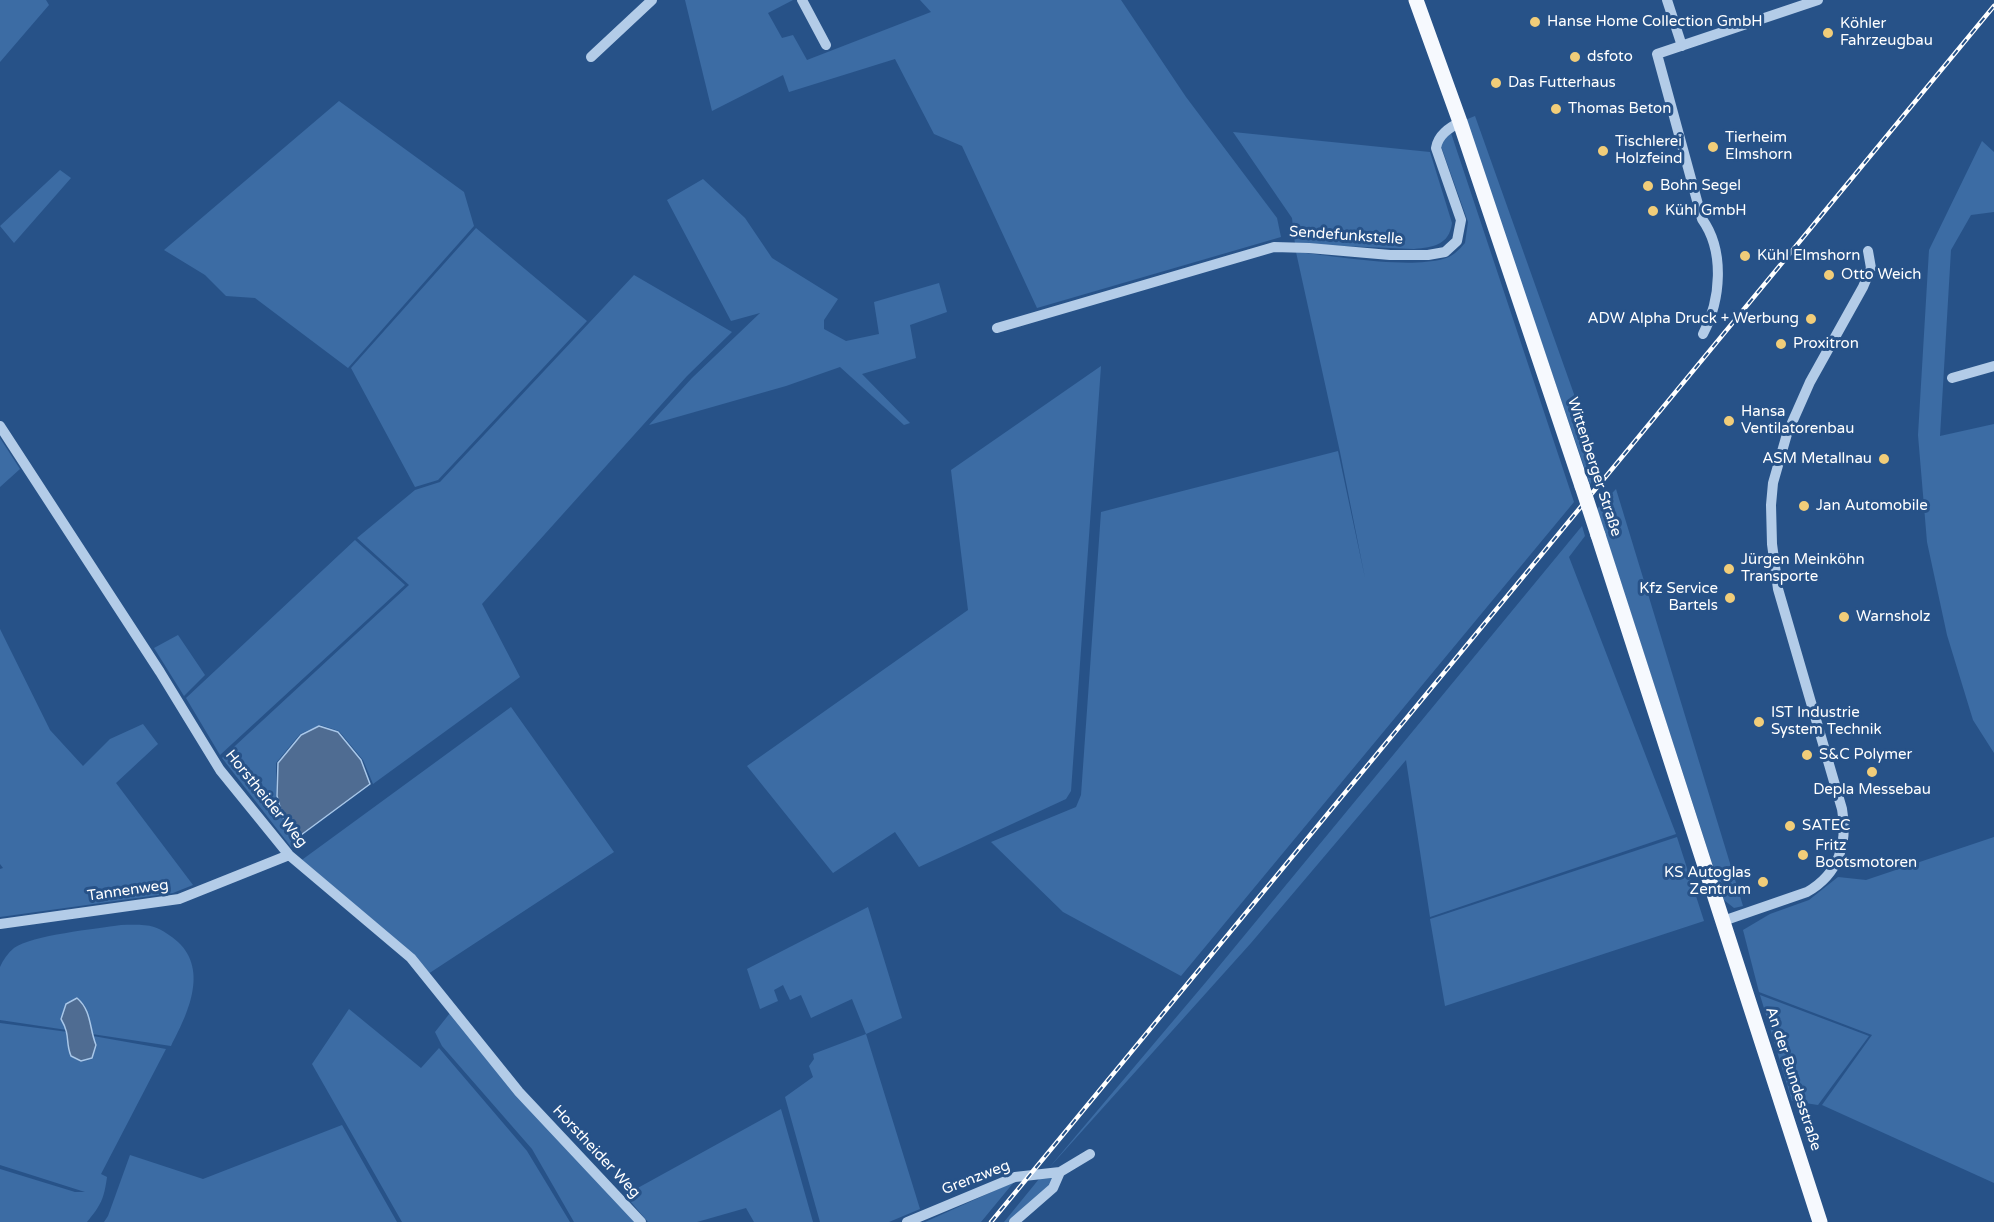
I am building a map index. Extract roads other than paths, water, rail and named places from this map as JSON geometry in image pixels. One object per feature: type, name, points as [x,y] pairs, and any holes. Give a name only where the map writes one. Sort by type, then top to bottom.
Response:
[{"type":"main road","name":"Wittenberger Straße","points":[[1416,0],[1460,122],[1582,486],[1731,947]]},
{"type":"main road","name":"An der Bundesstraße","points":[[1731,947],[1820,1222]]},
{"type":"street","points":[[591,57],[652,0]]},
{"type":"street","points":[[802,0],[826,45]]},
{"type":"street","points":[[1667,0],[1682,46]]},
{"type":"street","points":[[1703,334],[1712,317],[1716,302],[1716,255],[1712,232],[1702,219],[1657,54],[1818,0]]},
{"type":"street","name":"Sendefunkstelle","points":[[997,328],[1274,247],[1390,255],[1428,255],[1445,252],[1457,241],[1461,220],[1436,148],[1437,141],[1442,135],[1460,122]]},
{"type":"street","points":[[1723,921],[1817,886],[1835,867],[1844,842],[1845,827],[1842,809],[1778,589],[1772,543],[1771,505],[1773,483],[1786,434],[1810,382],[1863,287],[1871,268],[1868,250]]},
{"type":"street","points":[[1952,378],[1994,366]]},
{"type":"street","name":"Horstheider Weg","points":[[0,426],[160,672],[220,770],[289,855],[411,958],[519,1092],[641,1222]]},
{"type":"street","name":"Tannenweg","points":[[0,924],[179,899],[289,855]]},
{"type":"street","name":"Grenzweg","points":[[907,1222],[1015,1177],[1060,1172],[1090,1154]]},
{"type":"street","points":[[1014,1222],[1053,1188],[1060,1172]]},
{"type":"railway","points":[[991,1222],[1994,6]]},
{"type":"place","name":"Hanse Home Collection GmbH","points":[[1535,22]]},
{"type":"place","name":"Köhler Fahrzeugbau","points":[[1828,33]]},
{"type":"place","name":"dsfoto","points":[[1575,57]]},
{"type":"place","name":"Das Futterhaus","points":[[1496,83]]},
{"type":"place","name":"Thomas Beton","points":[[1556,109]]},
{"type":"place","name":"Tierheim Elmshorn","points":[[1713,147]]},
{"type":"place","name":"Tischlerei Holzfeind","points":[[1603,151]]},
{"type":"place","name":"Bohn Segel","points":[[1648,186]]},
{"type":"place","name":"Kühl GmbH","points":[[1653,211]]},
{"type":"place","name":"Kühl Elmshorn","points":[[1745,256]]},
{"type":"place","name":"Otto Weich","points":[[1829,275]]},
{"type":"place","name":"ADW Alpha Druck + Werbung","points":[[1811,319]]},
{"type":"place","name":"Proxitron","points":[[1781,344]]},
{"type":"place","name":"Hansa Ventilatorenbau","points":[[1729,421]]},
{"type":"place","name":"ASM Metallnau","points":[[1884,459]]},
{"type":"place","name":"Jan Automobile","points":[[1804,506]]},
{"type":"place","name":"Jürgen Meinköhn Transporte","points":[[1729,569]]},
{"type":"place","name":"Kfz Service Bartels","points":[[1730,598]]},
{"type":"place","name":"Warnsholz","points":[[1844,617]]},
{"type":"place","name":"IST Industrie System Technik","points":[[1759,722]]},
{"type":"place","name":"S&C Polymer","points":[[1807,755]]},
{"type":"place","name":"Depla Messebau","points":[[1872,772]]},
{"type":"place","name":"SATEC","points":[[1790,826]]},
{"type":"place","name":"Fritz Bootsmotoren","points":[[1803,855]]},
{"type":"place","name":"KS Autoglas Zentrum","points":[[1763,882]]}]
